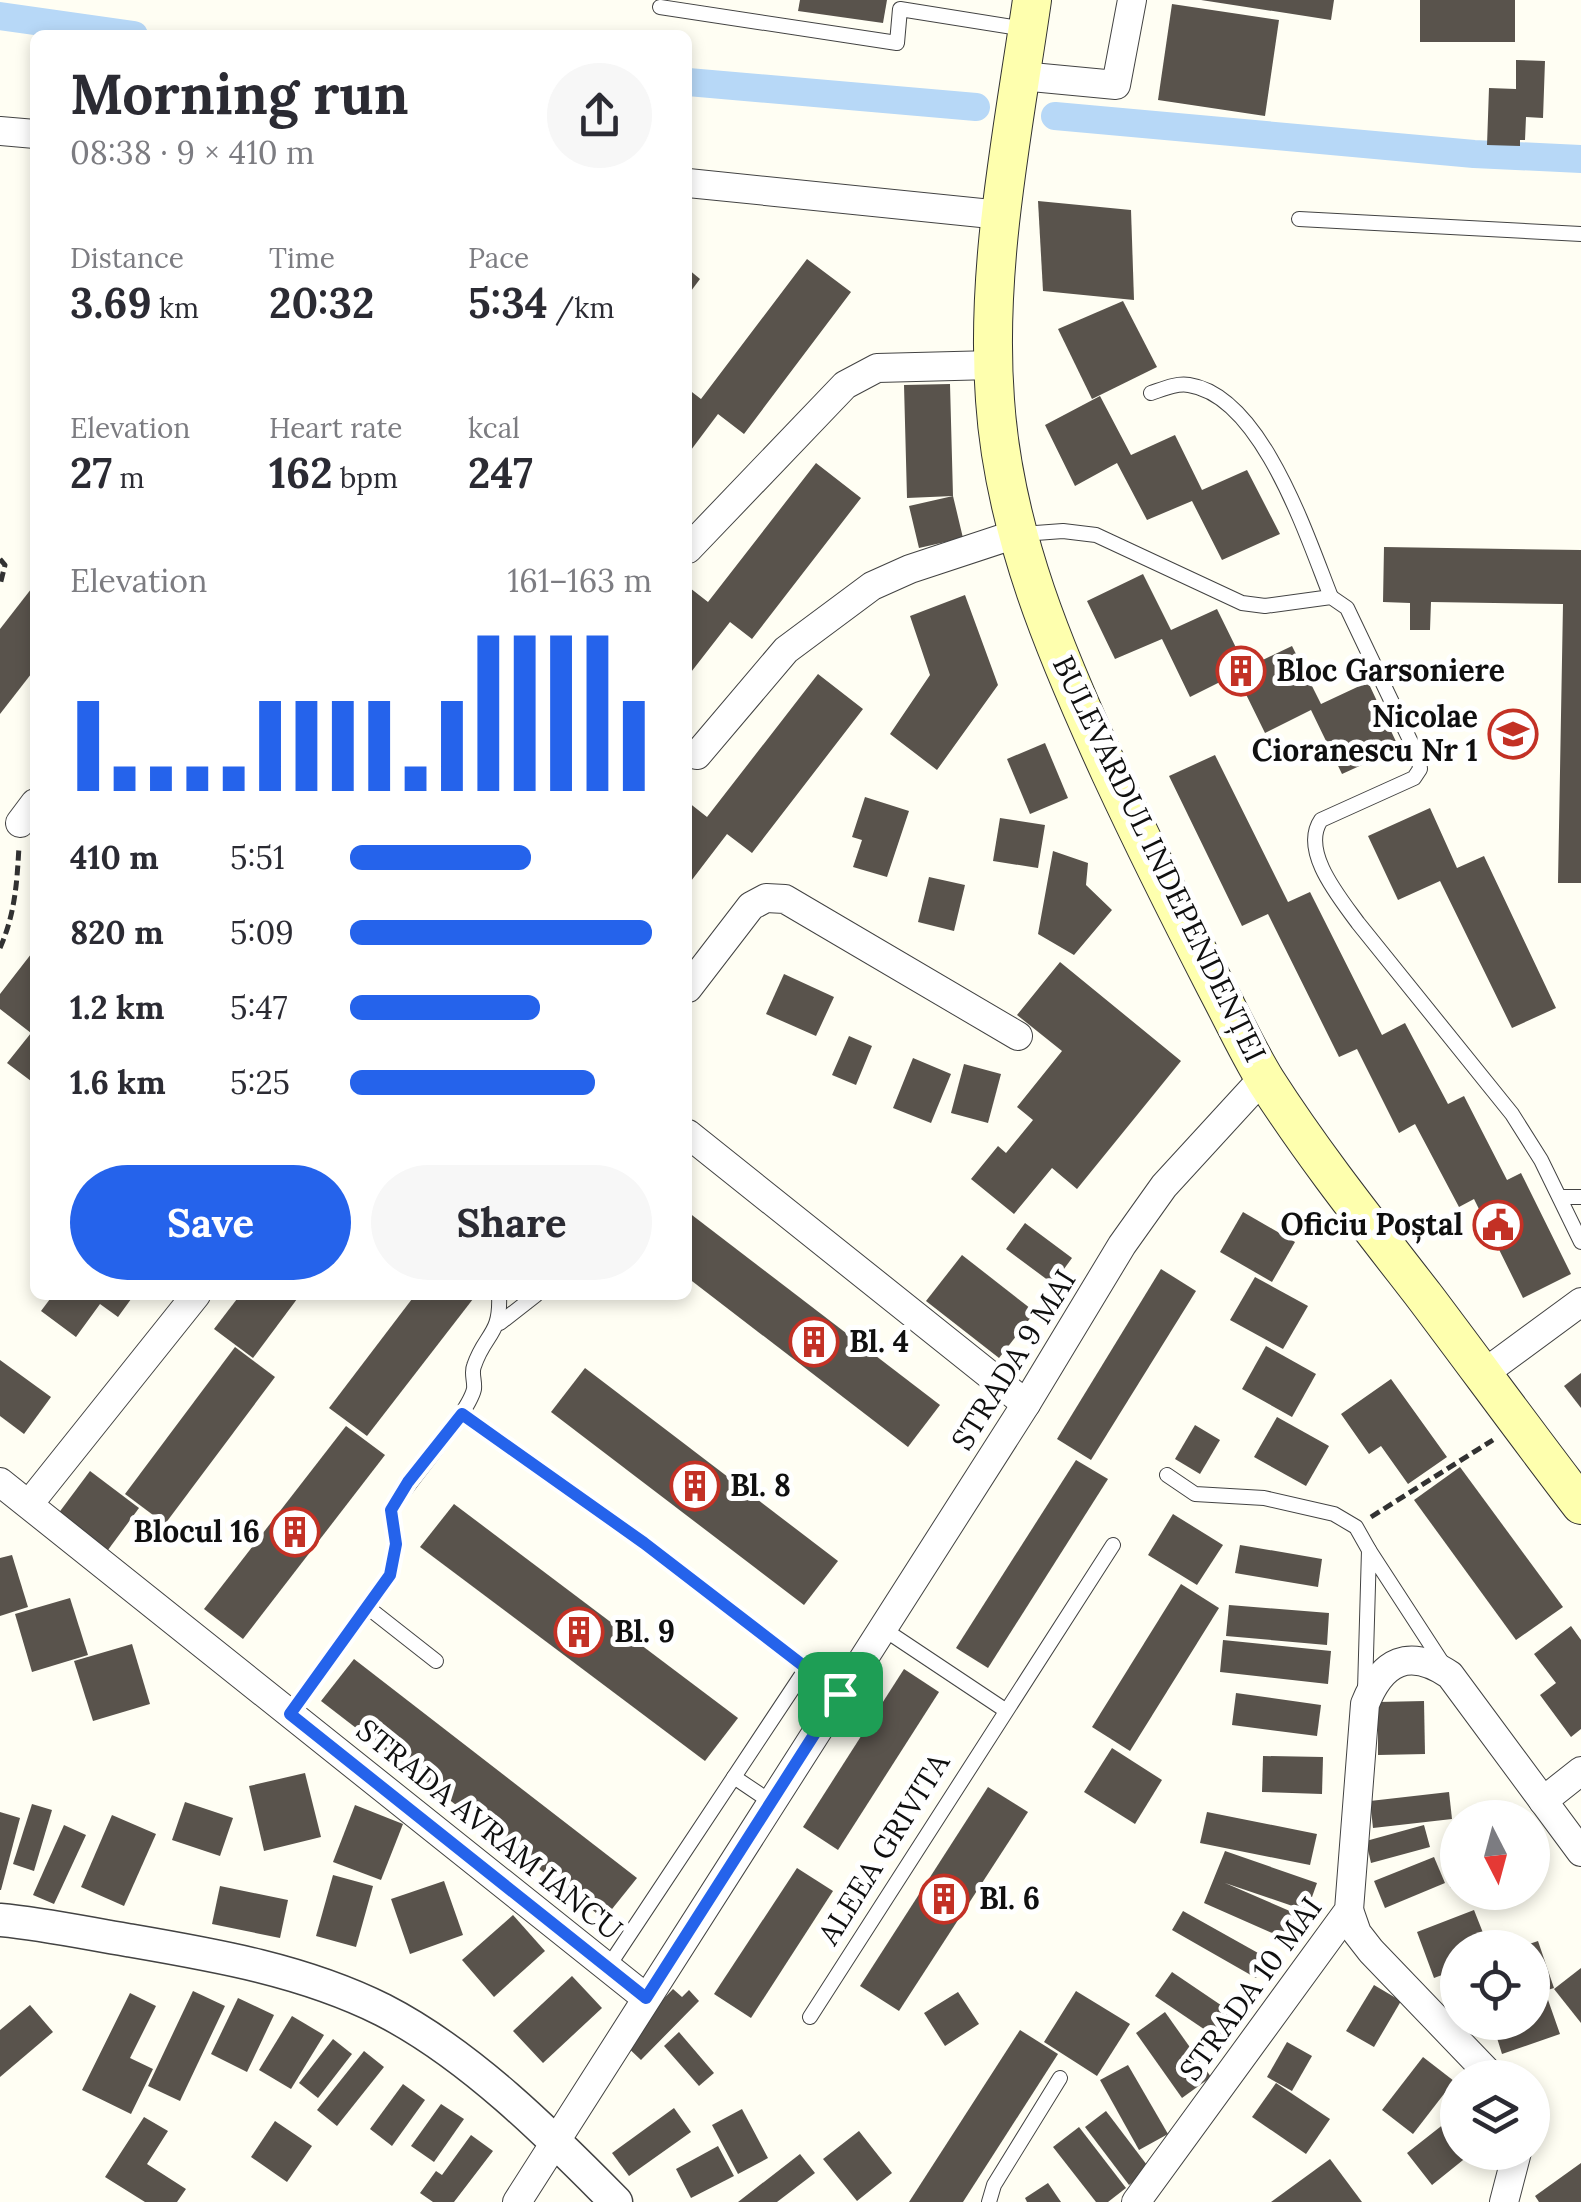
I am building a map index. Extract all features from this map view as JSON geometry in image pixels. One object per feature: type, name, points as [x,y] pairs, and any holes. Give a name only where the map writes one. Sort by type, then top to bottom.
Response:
[{"type":"main road","name":"BULEVARDUL INDEPENDENȚEI","points":[[1030,15],[1002,215],[993,366],[1002,464],[1028,574],[1083,713],[1180,918],[1264,1077],[1309,1144],[1581,1505]]},
{"type":"street","points":[[1021,76],[1116,85],[1132,0]]},
{"type":"street","points":[[0,131],[30,134]]},
{"type":"street","points":[[692,183],[1002,215]]},
{"type":"street","points":[[692,545],[845,386],[876,368],[993,366]]},
{"type":"street","points":[[697,755],[786,650],[872,586],[910,569],[1016,534]]},
{"type":"street","points":[[692,983],[751,906],[766,898],[785,899],[1018,1036]]},
{"type":"street","name":"STRADA 9 MAI","points":[[516,2202],[1026,1404],[1122,1245],[1164,1186],[1264,1077]]},
{"type":"street","points":[[692,1137],[1026,1404]]},
{"type":"street","points":[[29,1504],[192,1300]]},
{"type":"street","points":[[1483,1374],[1581,1302]]},
{"type":"street","name":"STRADA AVRAM IANCU","points":[[0,1482],[646,1998]]},
{"type":"street","points":[[1365,1704],[1374,1682],[1388,1666],[1411,1660],[1433,1663],[1450,1675],[1541,1800]]},
{"type":"street","name":"STRADA 10 MAI","points":[[1136,2202],[1349,1910],[1365,1704]]},
{"type":"street","points":[[1543,1800],[1581,1771]]},
{"type":"street","points":[[1550,1811],[1581,1852]]},
{"type":"street","points":[[1349,1910],[1357,1933],[1371,1951],[1476,2060]]},
{"type":"street","points":[[0,1920],[196,1952],[268,1968],[346,1993],[424,2035],[555,2140],[616,2202]]},
{"type":"street","points":[[1504,2202],[1512,2170]]},
{"type":"lane","points":[[660,7],[897,42],[900,10],[1030,15]]},
{"type":"lane","points":[[1299,219],[1581,234]]},
{"type":"lane","points":[[1151,393],[1177,385],[1209,392],[1232,410],[1274,460],[1331,597],[1347,608],[1420,759],[1420,769],[1414,778],[1320,820],[1314,829],[1314,844],[1322,866],[1358,924],[1512,1114],[1581,1242]]},
{"type":"lane","points":[[1016,534],[1063,531],[1096,535],[1242,603],[1264,606],[1331,597]]},
{"type":"lane","points":[[1560,1197],[1581,1197]]},
{"type":"lane","points":[[499,1300],[500,1322]]},
{"type":"lane","points":[[290,1714],[390,1575],[396,1544],[391,1510],[462,1414],[474,1389],[472,1368],[500,1322],[529,1300]]},
{"type":"lane","points":[[462,1414],[644,1543],[840,1694]]},
{"type":"lane","points":[[1167,1475],[1196,1494],[1264,1498],[1334,1514],[1356,1527],[1450,1675]]},
{"type":"lane","name":"ALEEA GRIVITA","points":[[810,2017],[1113,1546]]},
{"type":"lane","points":[[1365,1704],[1370,1550]]},
{"type":"lane","points":[[366,1606],[436,1661]]},
{"type":"lane","points":[[882,1628],[1004,1710]]},
{"type":"lane","points":[[608,1968],[807,1667]]},
{"type":"lane","points":[[734,1776],[771,1802]]},
{"type":"lane","points":[[989,2202],[994,2185],[1060,2078]]},
{"type":"path","points":[[0,560],[5,565],[0,585]]},
{"type":"path","points":[[0,948],[17,895],[28,813]]},
{"type":"path","points":[[1356,1527],[1496,1438]]},
{"type":"building","points":[[800,0],[887,0],[883,23],[798,11]]},
{"type":"building","points":[[1201,0],[1334,0],[1331,20]]},
{"type":"building","points":[[1420,0],[1515,0],[1515,42],[1420,42]]},
{"type":"building","points":[[1172,4],[1279,20],[1265,116],[1158,100]]},
{"type":"building","points":[[1516,60],[1545,61],[1543,118],[1526,117],[1525,140],[1520,140],[1520,146],[1487,145],[1489,88],[1516,89]]},
{"type":"building","points":[[1038,201],[1131,210],[1134,300],[1043,291]]},
{"type":"building","points":[[807,259],[851,292],[744,434],[718,414],[692,449],[692,392],[701,399]]},
{"type":"building","points":[[692,272],[700,279],[692,290]]},
{"type":"building","points":[[1123,301],[1157,367],[1092,399],[1058,329]]},
{"type":"building","points":[[950,384],[953,496],[907,498],[904,385]]},
{"type":"building","points":[[1100,396],[1131,455],[1175,435],[1202,490],[1247,470],[1280,534],[1222,560],[1192,501],[1147,520],[1117,463],[1075,486],[1045,425]]},
{"type":"building","points":[[816,463],[861,498],[752,639],[730,622],[692,671],[692,590],[708,602]]},
{"type":"building","points":[[953,496],[963,538],[919,548],[909,506]]},
{"type":"building","points":[[1384,547],[1581,550],[1581,883],[1558,883],[1563,604],[1431,602],[1430,630],[1410,630],[1410,603],[1383,602]]},
{"type":"building","name":"Bloc Garsoniere","points":[[1143,574],[1171,630],[1217,609],[1246,668],[1292,646],[1321,704],[1368,682],[1399,748],[1342,774],[1311,710],[1265,733],[1236,674],[1190,697],[1162,639],[1115,659],[1087,601]]},
{"type":"building","points":[[30,590],[30,675],[0,714],[0,629]]},
{"type":"building","points":[[965,595],[998,685],[937,770],[890,734],[930,675],[910,616]]},
{"type":"building","points":[[818,674],[863,709],[752,853],[727,834],[692,880],[692,805],[707,817]]},
{"type":"building","points":[[1045,743],[1068,798],[1030,814],[1007,759]]},
{"type":"building","points":[[1215,755],[1288,902],[1310,892],[1382,1035],[1405,1023],[1448,1104],[1464,1096],[1507,1180],[1521,1173],[1571,1274],[1523,1298],[1474,1199],[1459,1207],[1415,1124],[1399,1133],[1357,1049],[1339,1057],[1268,914],[1242,926],[1169,776]]},
{"type":"building","points":[[865,797],[909,811],[887,877],[853,867],[862,840],[852,837]]},
{"type":"building","points":[[1430,808],[1457,868],[1484,856],[1556,1008],[1512,1028],[1440,881],[1398,900],[1368,836]]},
{"type":"building","points":[[1000,818],[1045,825],[1038,868],[993,861]]},
{"type":"building","points":[[1053,851],[1088,863],[1086,885],[1112,910],[1074,955],[1038,934]]},
{"type":"building","points":[[929,877],[965,885],[954,931],[918,922]]},
{"type":"building","points":[[30,955],[30,1032],[0,1009],[0,994]]},
{"type":"building","points":[[1060,962],[1181,1061],[1077,1189],[1052,1168],[1014,1214],[971,1179],[998,1146],[1006,1153],[1033,1120],[1017,1107],[1062,1051],[1017,1015]]},
{"type":"building","points":[[784,974],[834,997],[816,1036],[766,1014]]},
{"type":"building","points":[[30,1034],[30,1080],[7,1063]]},
{"type":"building","points":[[849,1036],[872,1046],[856,1085],[832,1075]]},
{"type":"building","points":[[913,1058],[951,1074],[931,1123],[893,1108]]},
{"type":"building","points":[[964,1064],[1001,1074],[988,1123],[951,1113]]},
{"type":"building","points":[[1243,1212],[1295,1242],[1272,1282],[1220,1252]]},
{"type":"building","name":"Bl. 4","points":[[692,1215],[940,1405],[908,1447],[692,1281]]},
{"type":"building","points":[[1025,1223],[1072,1258],[1053,1284],[1006,1249]]},
{"type":"building","points":[[962,1255],[1035,1312],[999,1358],[926,1301]]},
{"type":"building","points":[[1161,1269],[1196,1291],[1091,1460],[1057,1439]]},
{"type":"building","points":[[1255,1277],[1308,1306],[1283,1349],[1230,1320]]},
{"type":"building","points":[[49,1300],[130,1300],[118,1317],[100,1304],[76,1337],[41,1311]]},
{"type":"building","points":[[236,1300],[296,1300],[253,1358],[214,1329]]},
{"type":"building","points":[[411,1300],[472,1300],[367,1436],[329,1408]]},
{"type":"building","points":[[1266,1346],[1316,1374],[1292,1417],[1242,1389]]},
{"type":"building","points":[[235,1347],[275,1377],[165,1524],[125,1494]]},
{"type":"building","points":[[0,1360],[51,1397],[24,1434],[0,1416]]},
{"type":"building","name":"Bl. 8","points":[[585,1368],[838,1561],[804,1605],[551,1412]]},
{"type":"building","points":[[1581,1373],[1581,1408],[1564,1386]]},
{"type":"building","points":[[1391,1379],[1447,1457],[1408,1484],[1381,1446],[1369,1454],[1341,1414]]},
{"type":"building","points":[[1277,1417],[1329,1446],[1306,1486],[1254,1457]]},
{"type":"building","points":[[1195,1425],[1220,1440],[1200,1474],[1175,1459]]},
{"type":"building","name":"Blocul 16","points":[[346,1426],[385,1455],[243,1639],[204,1609]]},
{"type":"building","points":[[1076,1460],[1108,1479],[988,1668],[956,1648]]},
{"type":"building","points":[[1460,1467],[1563,1607],[1516,1640],[1414,1500]]},
{"type":"building","points":[[90,1471],[139,1508],[105,1554],[55,1518]]},
{"type":"building","name":"Bl. 9","points":[[454,1504],[738,1718],[705,1761],[420,1547]]},
{"type":"building","points":[[1173,1514],[1223,1545],[1197,1585],[1148,1555]]},
{"type":"building","points":[[1240,1545],[1322,1559],[1318,1587],[1235,1573]]},
{"type":"building","points":[[12,1555],[28,1607],[0,1616],[0,1558]]},
{"type":"building","points":[[1181,1584],[1219,1608],[1130,1751],[1092,1727]]},
{"type":"building","points":[[70,1598],[88,1655],[32,1672],[15,1614]]},
{"type":"building","points":[[1229,1605],[1329,1613],[1327,1645],[1226,1636]]},
{"type":"building","points":[[1571,1626],[1581,1640],[1581,1729],[1571,1737],[1540,1695],[1556,1683],[1534,1654]]},
{"type":"building","points":[[1223,1640],[1331,1651],[1328,1684],[1220,1672]]},
{"type":"building","points":[[132,1644],[150,1704],[93,1721],[74,1661]]},
{"type":"building","points":[[354,1659],[637,1878],[604,1919],[321,1701]]},
{"type":"building","points":[[904,1669],[939,1692],[838,1850],[803,1827]]},
{"type":"building","points":[[1236,1693],[1321,1705],[1317,1736],[1232,1725]]},
{"type":"building","points":[[1424,1701],[1425,1754],[1378,1755],[1378,1702]]},
{"type":"building","points":[[1112,1748],[1162,1780],[1135,1824],[1084,1792]]},
{"type":"building","points":[[1263,1756],[1323,1757],[1322,1794],[1262,1792]]},
{"type":"building","points":[[305,1773],[321,1837],[264,1851],[249,1786]]},
{"type":"building","name":"Bl. 6","points":[[988,1787],[1028,1812],[899,2011],[860,1986]]},
{"type":"building","points":[[1449,1792],[1450,1800],[1440,1800],[1440,1820],[1373,1828],[1370,1801]]},
{"type":"building","points":[[185,1802],[233,1818],[220,1856],[172,1840]]},
{"type":"building","points":[[32,1804],[52,1810],[34,1871],[13,1864]]},
{"type":"building","points":[[355,1805],[403,1824],[381,1880],[333,1862]]},
{"type":"building","points":[[0,1812],[20,1818],[1,1890],[0,1890]]},
{"type":"building","points":[[1207,1812],[1317,1834],[1310,1865],[1200,1843]]},
{"type":"building","points":[[112,1815],[156,1834],[124,1906],[81,1887]]},
{"type":"building","points":[[64,1825],[86,1835],[54,1904],[33,1895]]},
{"type":"building","points":[[1424,1825],[1430,1847],[1371,1863],[1366,1841]]},
{"type":"building","points":[[1225,1851],[1317,1883],[1307,1911],[1225,1883],[1306,1918],[1295,1943],[1204,1903]]},
{"type":"building","points":[[1434,1857],[1440,1871],[1440,1885],[1385,1908],[1374,1881]]},
{"type":"building","points":[[797,1868],[833,1891],[751,2018],[714,1994]]},
{"type":"building","points":[[333,1875],[373,1886],[356,1947],[316,1936]]},
{"type":"building","points":[[444,1881],[463,1935],[410,1954],[391,1899]]},
{"type":"building","points":[[220,1886],[288,1900],[280,1938],[212,1924]]},
{"type":"building","points":[[1474,1910],[1482,1930],[1440,1930],[1440,1976],[1434,1978],[1417,1932]]},
{"type":"building","points":[[1183,1911],[1267,1958],[1256,1978],[1172,1930]]},
{"type":"building","points":[[513,1915],[545,1951],[494,1997],[462,1960]]},
{"type":"building","points":[[1581,1968],[1581,2023],[1554,1989]]},
{"type":"building","points":[[1172,1972],[1240,2018],[1223,2042],[1155,1996]]},
{"type":"building","points":[[572,1976],[602,2008],[543,2063],[513,2031]]},
{"type":"building","points":[[1374,1985],[1401,2001],[1374,2047],[1346,2031]]},
{"type":"building","points":[[673,1989],[682,1997],[689,1990],[699,2001],[641,2060],[622,2042]]},
{"type":"building","points":[[193,1991],[225,2006],[180,2101],[148,2086]]},
{"type":"building","points":[[1076,1991],[1130,2024],[1097,2076],[1044,2042]]},
{"type":"building","points":[[958,1992],[979,2024],[945,2046],[924,2013]]},
{"type":"building","points":[[130,1993],[156,2006],[130,2058],[153,2069],[131,2114],[82,2090]]},
{"type":"building","points":[[238,1998],[274,2015],[247,2072],[211,2054]]},
{"type":"building","points":[[30,2005],[53,2032],[0,2077],[0,2030]]},
{"type":"building","points":[[1550,2006],[1560,2034],[1550,2037]]},
{"type":"building","points":[[1165,2012],[1211,2077],[1182,2098],[1136,2033]]},
{"type":"building","points":[[292,2016],[324,2035],[291,2089],[259,2070]]},
{"type":"building","points":[[1020,2030],[1058,2054],[963,2202],[909,2202]]},
{"type":"building","points":[[679,2032],[714,2073],[699,2086],[664,2046]]},
{"type":"building","points":[[333,2039],[352,2054],[318,2098],[299,2083]]},
{"type":"building","points":[[1498,2040],[1543,2040],[1502,2054]]},
{"type":"building","points":[[1287,2042],[1312,2056],[1292,2091],[1267,2077]]},
{"type":"building","points":[[364,2051],[384,2067],[337,2126],[317,2110]]},
{"type":"building","points":[[1423,2057],[1440,2070],[1440,2099],[1413,2134],[1382,2110]]},
{"type":"building","points":[[1128,2065],[1168,2134],[1139,2150],[1100,2080]]},
{"type":"building","points":[[1276,2083],[1330,2119],[1306,2154],[1252,2117]]},
{"type":"building","points":[[403,2084],[425,2100],[392,2146],[370,2129]]},
{"type":"building","points":[[441,2104],[464,2119],[434,2162],[411,2146]]},
{"type":"building","points":[[674,2108],[691,2132],[629,2176],[612,2153]]},
{"type":"building","points":[[742,2109],[768,2158],[738,2174],[712,2125]]},
{"type":"building","points":[[1106,2111],[1150,2169],[1129,2185],[1085,2127]]},
{"type":"building","points":[[144,2117],[168,2131],[147,2164],[186,2189],[177,2202],[145,2202],[105,2177]]},
{"type":"building","points":[[275,2121],[312,2146],[287,2182],[251,2157]]},
{"type":"building","points":[[1079,2127],[1126,2188],[1108,2202],[1096,2202],[1053,2147]]},
{"type":"building","points":[[1440,2127],[1440,2170],[1451,2170],[1432,2185],[1407,2153]]},
{"type":"building","points":[[859,2131],[892,2173],[857,2201],[823,2159]]},
{"type":"building","points":[[471,2135],[493,2151],[454,2202],[433,2202],[420,2193],[436,2171],[442,2175]]},
{"type":"building","points":[[718,2146],[734,2176],[691,2198],[676,2169]]},
{"type":"building","points":[[800,2154],[815,2173],[777,2202],[738,2202]]},
{"type":"building","points":[[1330,2159],[1362,2202],[1271,2202]]},
{"type":"building","points":[[1581,2163],[1581,2202],[1539,2202],[1535,2196]]},
{"type":"building","points":[[1048,2183],[1061,2202],[1027,2202],[1025,2198]]},
{"type":"waterway","points":[[0,16],[99,30]]},
{"type":"waterway","points":[[692,82],[976,107]]},
{"type":"waterway","points":[[1055,116],[1474,154],[1581,159]]},
{"type":"place","name":"Bloc Garsoniere","points":[[1241,671]]},
{"type":"place","name":"Nicolae Cioranescu Nr 1","points":[[1513,734]]},
{"type":"place","name":"Oficiu Poștal","points":[[1498,1225]]},
{"type":"place","name":"Bl. 4","points":[[814,1342]]},
{"type":"place","name":"Bl. 8","points":[[695,1486]]},
{"type":"place","name":"Blocul 16","points":[[295,1532]]},
{"type":"place","name":"Bl. 9","points":[[579,1632]]},
{"type":"place","name":"Bl. 6","points":[[944,1899]]},
{"type":"route","points":[[462,1414],[644,1543],[840,1694],[646,1998],[290,1714],[390,1575],[396,1544],[391,1510],[462,1414]]}]
